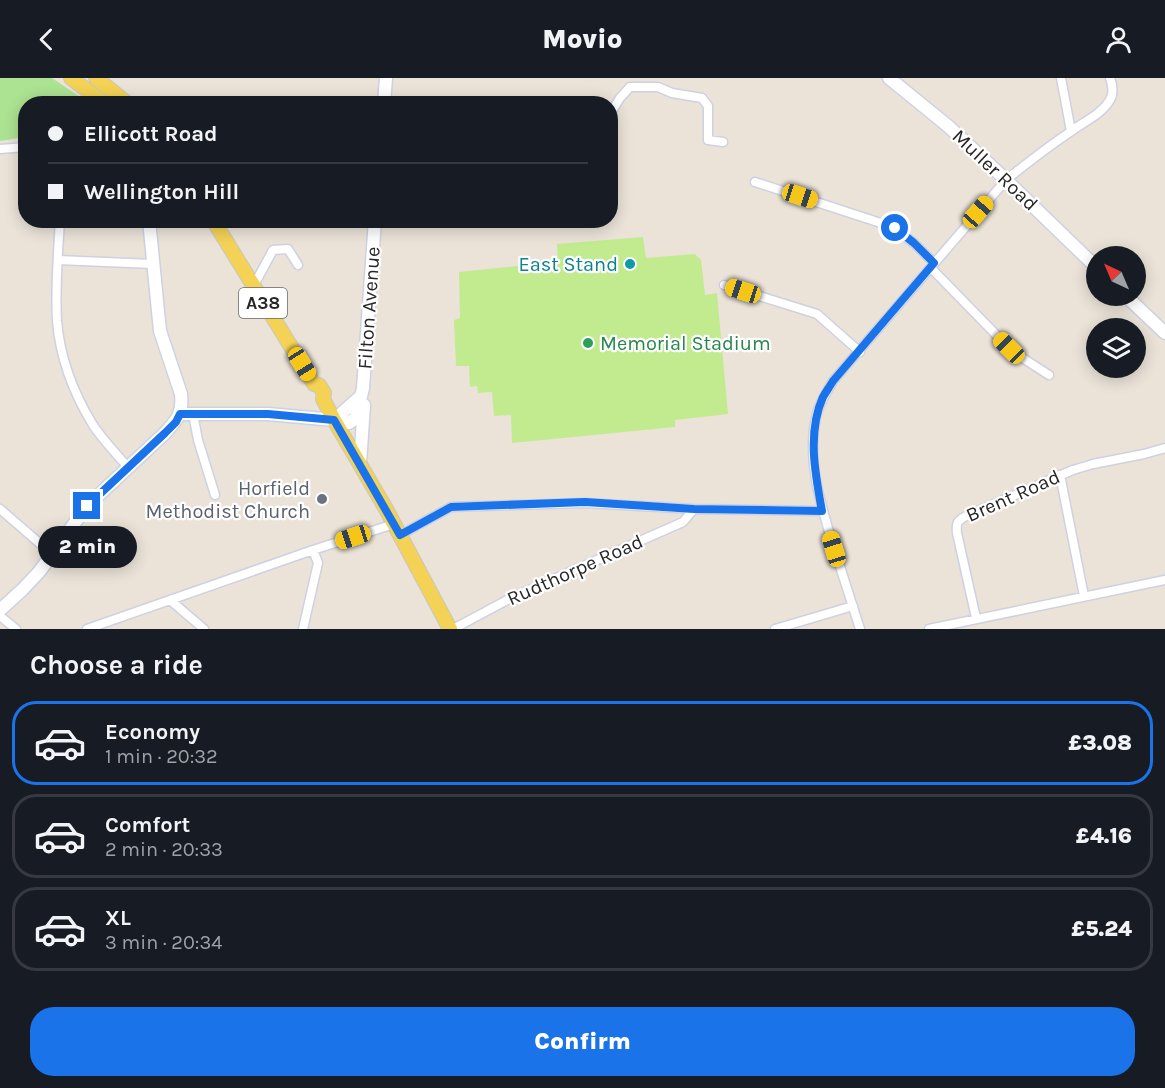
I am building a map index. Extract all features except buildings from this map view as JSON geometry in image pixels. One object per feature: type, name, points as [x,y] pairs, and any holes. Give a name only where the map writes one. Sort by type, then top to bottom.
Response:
[{"type":"main road","points":[[70,78],[94,96]]},
{"type":"main road","points":[[96,78],[118,96]]},
{"type":"main road","name":"A38","points":[[218,228],[314,384],[312,389],[318,397],[323,399],[452,629]]},
{"type":"street","points":[[385,96],[386,78]]},
{"type":"street","name":"Muller Road","points":[[889,78],[948,126],[1086,257]]},
{"type":"street","points":[[1061,78],[1071,131]]},
{"type":"street","points":[[860,629],[822,511],[817,486],[814,451],[816,418],[824,396],[833,381],[1006,180],[1101,111],[1110,101],[1113,84],[1110,78]]},
{"type":"street","points":[[618,101],[630,87],[658,87],[672,93],[702,98],[708,106],[708,140],[723,141]]},
{"type":"street","points":[[0,150],[18,148]]},
{"type":"street","points":[[755,182],[893,227],[914,243],[1009,348],[1049,375]]},
{"type":"street","points":[[60,228],[56,292],[57,323],[69,375],[80,402],[94,426],[128,467]]},
{"type":"street","points":[[150,228],[160,331],[182,404],[198,440],[215,495]]},
{"type":"street","name":"Filton Avenue","points":[[360,464],[364,410],[362,395],[374,228]]},
{"type":"street","points":[[254,287],[273,249],[288,249],[298,265]]},
{"type":"street","points":[[58,260],[153,264]]},
{"type":"street","points":[[724,285],[817,314],[860,352]]},
{"type":"street","points":[[1137,306],[1165,333]]},
{"type":"street","name":"Filton Avenue","points":[[334,420],[362,395]]},
{"type":"street","points":[[0,610],[22,590],[87,506],[187,414],[268,414],[334,420]]},
{"type":"street","name":"Brent Road","points":[[976,618],[957,522],[1060,475],[1093,464],[1165,448]]},
{"type":"street","points":[[1060,475],[1084,596]]},
{"type":"street","points":[[87,629],[313,550],[397,530],[451,507],[585,502],[694,509],[822,511]]},
{"type":"street","points":[[0,509],[52,554]]},
{"type":"street","name":"Rudthorpe Road","points":[[452,629],[511,598],[683,522],[694,509]]},
{"type":"street","points":[[303,629],[318,563],[313,550]]},
{"type":"street","points":[[929,629],[1165,580]]},
{"type":"street","points":[[170,600],[204,629]]},
{"type":"street","points":[[775,629],[853,606]]},
{"type":"street","points":[[0,616],[16,629]]},
{"type":"green space","points":[[0,78],[52,78],[79,96],[18,96],[18,138],[0,141]]},
{"type":"green space","name":"Memorial Stadium","points":[[643,237],[646,258],[695,254],[701,260],[705,295],[717,293],[728,414],[675,420],[675,427],[512,443],[511,415],[494,416],[492,392],[478,393],[477,386],[470,387],[469,366],[456,366],[454,320],[460,318],[459,272],[558,262],[557,244]]},
{"type":"place","name":"East Stand","points":[[630,264]]},
{"type":"place","name":"Memorial Stadium","points":[[588,343]]},
{"type":"place","name":"Horfield Methodist Church","points":[[322,499]]},
{"type":"route","points":[[87,506],[165,433],[176,422],[180,414],[268,414],[334,420],[400,535],[451,507],[585,502],[694,509],[822,511],[814,451],[815,426],[824,396],[833,381],[934,263],[895,228]]}]
